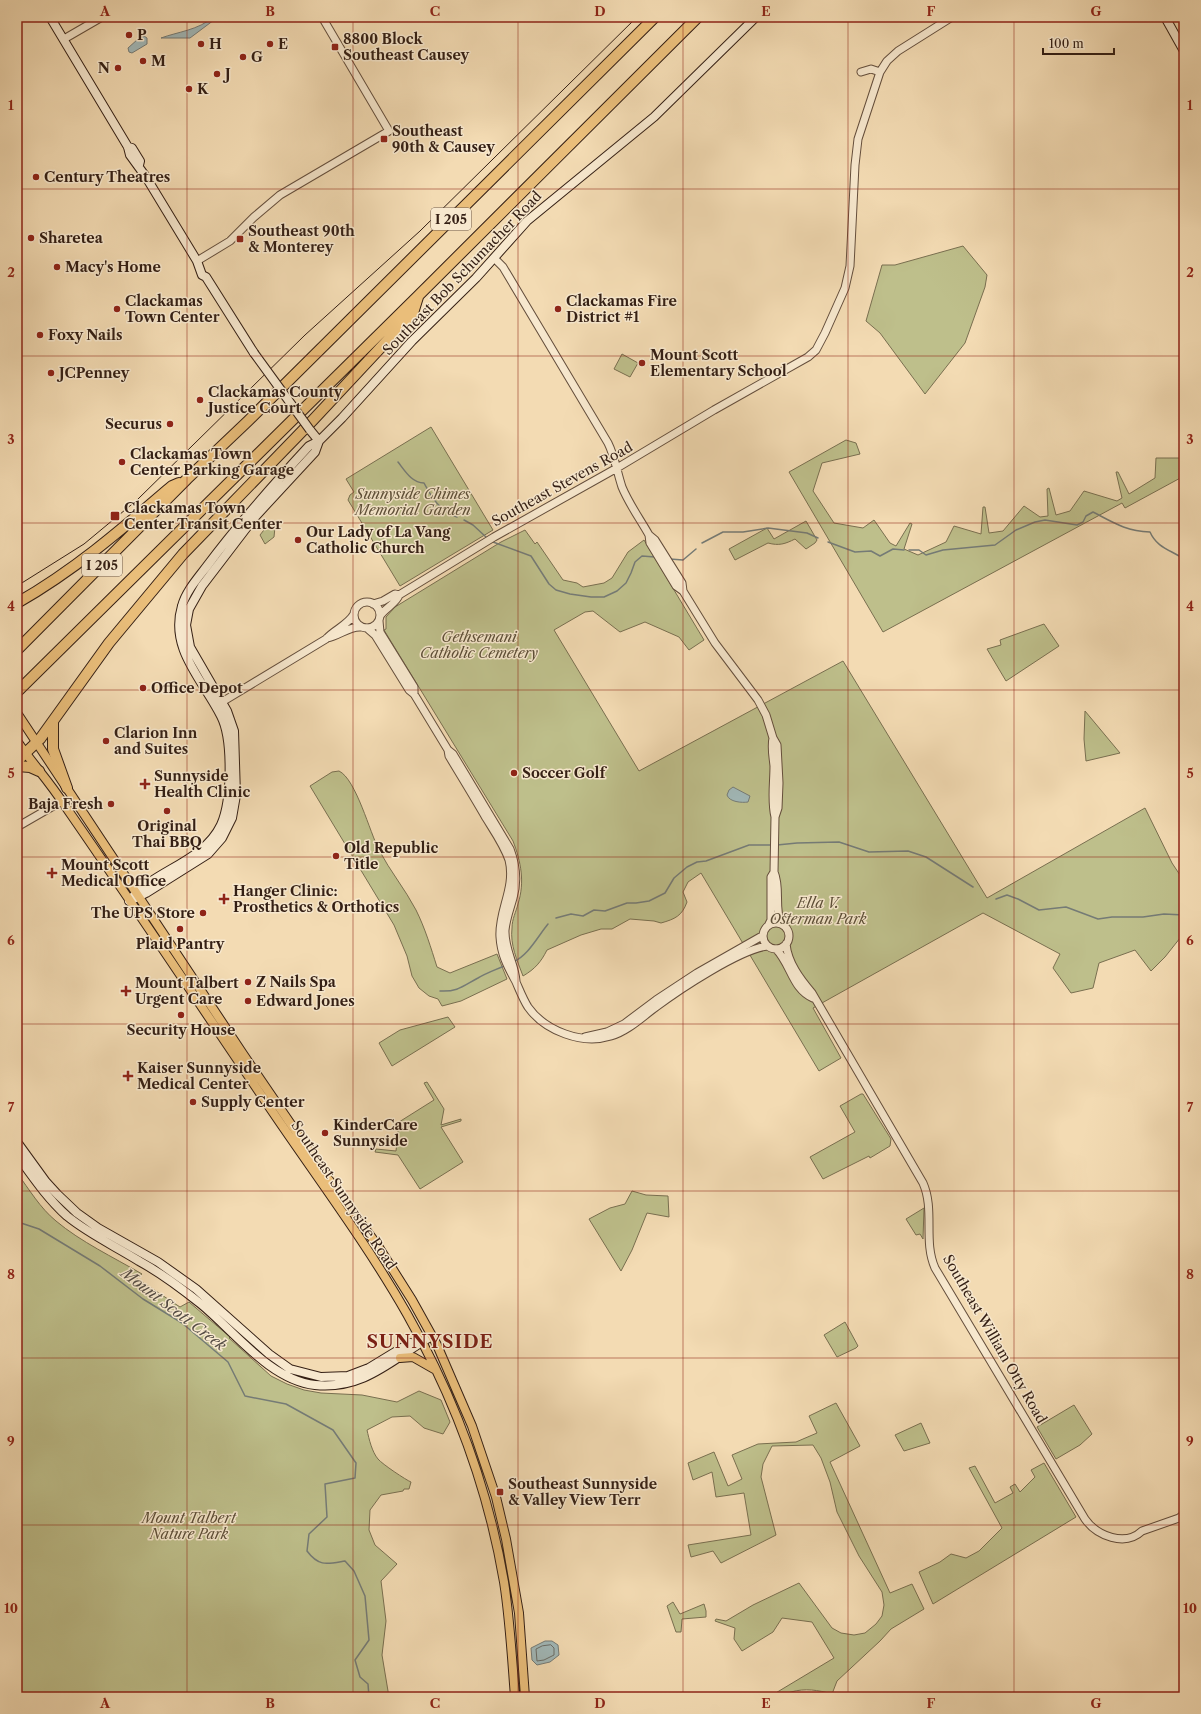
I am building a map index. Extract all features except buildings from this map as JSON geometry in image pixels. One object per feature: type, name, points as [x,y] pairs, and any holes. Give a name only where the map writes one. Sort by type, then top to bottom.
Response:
[{"type":"highway","name":"I 205","points":[[17,650],[187,479],[248,421],[655,17]]},
{"type":"highway","name":"I 205","points":[[17,692],[698,17]]},
{"type":"highway","points":[[17,761],[37,743],[53,723],[109,643],[157,584],[183,554],[313,420],[413,313],[419,295]]},
{"type":"highway","points":[[18,602],[57,579],[78,564],[172,486],[187,479]]},
{"type":"highway","points":[[53,723],[53,749],[67,788]]},
{"type":"highway","points":[[17,766],[30,767],[39,771]]},
{"type":"main road","points":[[50,17],[128,147],[133,149],[140,161],[139,166],[197,262],[204,267],[207,273],[206,277],[254,352],[318,441]]},
{"type":"main road","name":"Southeast Bob Schumacher Road","points":[[219,704],[188,661],[182,647],[179,624],[183,602],[192,586],[248,512],[309,446],[318,441],[342,418],[412,341],[494,258],[531,217],[654,117],[756,17]]},
{"type":"main road","points":[[1164,17],[1184,51]]},
{"type":"main road","points":[[129,901],[137,894],[208,854],[220,841],[229,825],[236,802],[235,738],[230,717],[219,704]]},
{"type":"main road","name":"Southeast Sunnyside Road","points":[[18,715],[277,1105],[378,1246],[431,1334],[453,1379],[472,1426],[499,1510],[509,1551],[519,1613],[525,1697]]},
{"type":"main road","name":"Southeast Sunnyside Road","points":[[17,741],[62,801],[129,901],[165,950],[259,1092],[356,1233],[397,1297],[421,1340],[435,1369],[470,1453],[493,1531],[504,1585],[515,1697]]},
{"type":"main road","points":[[226,1043],[232,1045],[239,1055],[243,1054]]},
{"type":"main road","points":[[259,1092],[266,1095],[273,1105],[277,1105]]},
{"type":"main road","points":[[19,1144],[28,1164]]},
{"type":"main road","points":[[17,1155],[77,1213],[98,1228],[158,1262],[196,1289],[283,1375],[301,1382],[315,1385],[335,1385],[365,1378],[400,1358],[421,1340]]},
{"type":"main road","points":[[356,1233],[365,1237],[372,1247],[374,1248],[378,1246]]},
{"type":"main road","points":[[269,1360],[290,1369],[321,1378],[340,1377],[369,1368],[431,1334]]},
{"type":"main road","points":[[400,1358],[410,1356],[417,1358],[435,1369]]},
{"type":"street","points":[[64,40],[102,17]]},
{"type":"street","points":[[197,262],[230,241],[254,217],[283,193],[389,131],[322,17]]},
{"type":"street","name":"Southeast Stevens Road","points":[[379,618],[385,608],[400,595],[494,537],[617,468],[738,396],[800,363],[813,353],[823,338],[847,284],[850,269],[854,165],[858,139],[880,72],[887,60],[898,51],[952,17]]},
{"type":"street","points":[[861,72],[871,69],[880,72]]},
{"type":"street","points":[[494,258],[503,267],[601,430],[612,452],[626,495],[650,535],[656,540],[682,584],[683,591]]},
{"type":"street","points":[[354,614],[355,620],[364,628],[376,635],[409,690],[414,694],[448,750],[448,756],[502,844],[509,862],[510,888],[500,922],[500,937],[510,974],[516,981],[527,1006],[544,1023],[558,1032],[591,1040],[601,1039],[618,1033],[716,968],[745,953],[767,946],[776,949],[786,944],[789,935],[787,930],[781,924],[778,914],[777,879],[774,872],[775,817],[778,808],[779,765],[777,745],[758,700],[715,643],[683,591],[676,586],[650,542],[650,535]]},
{"type":"street","name":"Southeast Stevens Road","points":[[373,604],[383,601],[395,594],[400,595]]},
{"type":"street","points":[[219,704],[326,638],[333,631],[350,620],[357,606],[362,603],[369,602],[378,608],[380,632],[414,687],[414,694]]},
{"type":"street","points":[[326,638],[336,636],[352,627],[364,628],[374,626],[379,618]]},
{"type":"street","points":[[17,827],[62,801]]},
{"type":"street","points":[[585,1038],[607,1032],[624,1024],[656,1000],[698,973],[762,936],[771,920],[771,877],[774,872]]},
{"type":"street","points":[[770,924],[781,924]]},
{"type":"street","points":[[762,936],[767,946]]},
{"type":"street","name":"Southeast William Otty Road","points":[[786,944],[788,954],[796,972],[812,993],[923,1183],[929,1203],[930,1251],[937,1271],[1082,1515],[1090,1525],[1108,1537],[1124,1538],[1138,1535],[1142,1531],[1182,1516]]},
{"type":"street","name":"Southeast William Otty Road","points":[[776,949],[796,983],[809,996],[814,998]]},
{"type":"green space","points":[[963,246],[987,275],[985,287],[965,343],[925,394],[880,333],[866,321],[882,265],[895,265]]},
{"type":"green space","points":[[622,354],[638,363],[630,377],[614,369]]},
{"type":"green space","name":"Sunnyside Chimes Memorial Garden","points":[[431,427],[493,530],[400,586],[348,500],[350,495],[354,492],[346,479]]},
{"type":"green space","points":[[846,440],[856,443],[860,454],[822,463],[813,491],[834,523],[863,528],[874,520],[890,543],[896,546],[910,523],[912,524],[904,549],[918,555],[946,542],[954,526],[981,534],[983,507],[985,507],[989,533],[1003,531],[1024,506],[1040,517],[1048,516],[1047,489],[1049,488],[1056,515],[1070,511],[1084,491],[1117,501],[1122,498],[1116,472],[1118,472],[1129,494],[1155,478],[1156,458],[1184,457],[1184,476],[1125,508],[1122,503],[883,632],[789,472]]},
{"type":"green space","points":[[806,521],[817,540],[806,549],[795,539],[782,544],[768,543],[735,560],[729,549],[767,528],[774,539]]},
{"type":"green space","points":[[267,526],[275,527],[274,537],[265,544],[260,535]]},
{"type":"green space","points":[[525,530],[535,544],[537,542],[563,580],[577,583],[583,587],[604,583],[612,578],[628,552],[644,540],[704,640],[689,650],[679,637],[645,622],[620,632],[593,611],[585,612],[554,630],[639,771],[843,661],[987,898],[1145,808],[1172,863],[1184,881],[1184,933],[1165,957],[1151,971],[1135,950],[1099,963],[1093,988],[1071,993],[1053,968],[1060,954],[983,913],[813,1008],[841,1058],[819,1071],[701,873],[688,882],[683,892],[687,902],[683,911],[674,918],[661,923],[630,919],[612,929],[601,929],[581,935],[547,950],[537,965],[523,976],[514,952],[512,940],[513,922],[520,896],[522,880],[520,864],[513,841],[384,630],[386,629],[386,617],[395,607],[501,542]]},
{"type":"green space","points":[[1044,624],[1059,646],[1006,681],[987,649],[1001,645],[1000,640]]},
{"type":"green space","points":[[1085,711],[1120,753],[1086,761],[1084,739]]},
{"type":"green space","points":[[339,771],[351,784],[357,795],[379,850],[416,910],[437,967],[450,973],[497,954],[507,979],[461,1001],[442,1006],[438,999],[429,996],[419,988],[412,976],[407,956],[394,925],[310,786],[332,772]]},
{"type":"green space","points":[[448,1017],[455,1027],[392,1066],[379,1043],[400,1030]]},
{"type":"green space","points":[[427,1082],[444,1109],[441,1125],[461,1119],[461,1121],[441,1127],[463,1162],[420,1189],[398,1155],[375,1152],[376,1149],[396,1151],[399,1122],[434,1100],[424,1083]]},
{"type":"green space","points":[[863,1094],[891,1139],[890,1146],[870,1158],[869,1156],[823,1179],[810,1157],[855,1132],[840,1106]]},
{"type":"green space","name":"Mount Talbert Nature Park","points":[[17,1173],[50,1216],[66,1229],[87,1243],[142,1274],[136,1278],[180,1307],[189,1302],[230,1337],[229,1338],[271,1376],[304,1390],[321,1393],[362,1395],[397,1402],[419,1391],[441,1400],[450,1422],[443,1434],[424,1428],[410,1416],[392,1417],[367,1430],[372,1449],[378,1459],[394,1472],[411,1482],[409,1489],[381,1495],[370,1510],[369,1530],[375,1545],[397,1564],[381,1581],[386,1621],[382,1655],[389,1697],[17,1697]]},
{"type":"green space","points":[[632,1191],[646,1195],[668,1196],[669,1217],[647,1213],[632,1250],[621,1271],[589,1219],[610,1208],[625,1204]]},
{"type":"green space","points":[[924,1208],[923,1239],[920,1234],[916,1235],[906,1219]]},
{"type":"green space","points":[[845,1322],[858,1346],[837,1357],[824,1335]]},
{"type":"green space","points":[[836,1403],[860,1446],[830,1462],[890,1593],[912,1584],[924,1609],[891,1629],[837,1681],[832,1694],[801,1690],[769,1697],[834,1658],[812,1622],[782,1618],[773,1632],[742,1651],[734,1639],[735,1628],[715,1621],[716,1619],[726,1621],[753,1605],[799,1583],[832,1628],[841,1633],[854,1635],[865,1633],[876,1624],[882,1616],[884,1605],[882,1592],[859,1556],[837,1512],[830,1482],[821,1458],[813,1445],[772,1446],[763,1464],[761,1477],[776,1535],[721,1563],[713,1551],[691,1557],[688,1545],[751,1535],[744,1493],[716,1497],[712,1472],[693,1480],[688,1463],[714,1452],[728,1486],[742,1479],[732,1455],[758,1444],[796,1442],[817,1433],[809,1416]]},
{"type":"green space","points":[[1074,1405],[1092,1434],[1080,1445],[1056,1459],[1037,1427]]},
{"type":"green space","points":[[921,1423],[930,1443],[904,1451],[895,1435]]},
{"type":"green space","points":[[1044,1463],[1076,1517],[933,1604],[919,1572],[940,1562],[951,1554],[966,1558],[979,1551],[1002,1528],[969,1468],[975,1466],[995,1503],[1013,1493],[1010,1487],[1015,1484],[1020,1492],[1035,1477],[1031,1470]]},
{"type":"green space","points":[[673,1602],[680,1614],[704,1604],[706,1617],[682,1619],[681,1632],[676,1632],[667,1606]]},
{"type":"water","points":[[213,17],[218,17],[190,38],[161,38],[195,28]]},
{"type":"water","points":[[144,36],[147,38],[147,44],[132,53],[129,52],[128,48]]},
{"type":"water","points":[[733,787],[750,796],[748,802],[736,802],[728,797],[727,795],[729,790]]},
{"type":"water","points":[[545,1641],[552,1641],[558,1645],[559,1655],[550,1662],[537,1665],[532,1660],[531,1648]]},
{"type":"waterway","points":[[398,462],[412,479],[424,483],[433,499],[441,508],[457,517]]},
{"type":"waterway","points":[[909,550],[919,550],[926,555],[943,550],[995,545],[1016,530],[1035,522],[1045,520],[1077,525],[1083,522],[1086,516],[1093,512],[1127,528],[1150,532],[1156,542],[1184,559]]},
{"type":"waterway","points":[[464,520],[473,525],[486,537]]},
{"type":"waterway","points":[[702,543],[723,532],[743,532],[768,528],[807,533],[818,538]]},
{"type":"waterway","points":[[493,542],[531,556],[549,584],[556,590],[591,597],[604,597],[617,591],[626,583],[635,562],[642,556],[655,557]]},
{"type":"waterway","points":[[828,542],[855,552],[871,551],[880,556],[893,549],[904,550]]},
{"type":"waterway","points":[[670,559],[683,560],[696,549]]},
{"type":"waterway","points":[[777,845],[839,842],[869,852],[908,851],[926,857],[973,887]]},
{"type":"waterway","points":[[556,918],[571,914],[583,916],[594,910],[605,911],[627,903],[649,901],[665,893],[674,878],[687,867],[697,862],[706,861],[749,845],[771,845]]},
{"type":"waterway","points":[[996,899],[1007,895],[1039,910],[1066,907],[1098,919],[1112,917],[1143,917],[1164,914],[1184,915]]},
{"type":"waterway","points":[[513,962],[528,951],[548,924]]},
{"type":"waterway","points":[[440,991],[451,991],[460,988],[504,966]]},
{"type":"waterway","name":"Mount Scott Creek","points":[[17,1220],[18,1222],[39,1229],[100,1266],[143,1299],[182,1323],[228,1362],[245,1396],[286,1404],[333,1430],[356,1463],[355,1478],[325,1484],[327,1517],[309,1534],[307,1551],[315,1560],[320,1562],[333,1563],[345,1561],[354,1571],[365,1596],[369,1640],[355,1660],[360,1677],[368,1684],[369,1697]]},
{"type":"tram line","points":[[17,586],[84,544],[137,500],[305,335],[420,231],[637,17]]},
{"type":"place","name":"P","points":[[129,35]]},
{"type":"place","name":"H","points":[[201,44]]},
{"type":"place","name":"E","points":[[270,44]]},
{"type":"place","name":"8800 Block Southeast Causey","points":[[335,47]]},
{"type":"place","name":"G","points":[[243,57]]},
{"type":"place","name":"M","points":[[143,61]]},
{"type":"place","name":"N","points":[[118,68]]},
{"type":"place","name":"J","points":[[217,74]]},
{"type":"place","name":"K","points":[[189,89]]},
{"type":"place","name":"Southeast 90th & Causey","points":[[384,139]]},
{"type":"place","name":"Century Theatres","points":[[36,177]]},
{"type":"place","name":"Sharetea","points":[[31,238]]},
{"type":"place","name":"Southeast 90th & Monterey","points":[[240,239]]},
{"type":"place","name":"Macy's Home","points":[[57,267]]},
{"type":"place","name":"Clackamas Town Center","points":[[117,309]]},
{"type":"place","name":"Clackamas Fire District #1","points":[[558,309]]},
{"type":"place","name":"Foxy Nails","points":[[40,335]]},
{"type":"place","name":"Mount Scott Elementary School","points":[[642,363]]},
{"type":"place","name":"JCPenney","points":[[51,373]]},
{"type":"place","name":"Clackamas County Justice Court","points":[[200,400]]},
{"type":"place","name":"Securus","points":[[170,424]]},
{"type":"place","name":"Clackamas Town Center Parking Garage","points":[[122,462]]},
{"type":"place","name":"Clackamas Town Center Transit Center","points":[[115,516]]},
{"type":"place","name":"Our Lady of La Vang Catholic Church","points":[[298,540]]},
{"type":"place","name":"Office Depot","points":[[143,688]]},
{"type":"place","name":"Clarion Inn and Suites","points":[[106,741]]},
{"type":"place","name":"Soccer Golf","points":[[514,773]]},
{"type":"place","name":"Sunnyside Health Clinic","points":[[145,784]]},
{"type":"place","name":"Baja Fresh","points":[[111,804]]},
{"type":"place","name":"Original Thai BBQ","points":[[167,811]]},
{"type":"place","name":"Old Republic Title","points":[[336,856]]},
{"type":"place","name":"Mount Scott Medical Office","points":[[52,873]]},
{"type":"place","name":"Hanger Clinic: Prosthetics & Orthotics","points":[[224,899]]},
{"type":"place","name":"The UPS Store","points":[[203,913]]},
{"type":"place","name":"Plaid Pantry","points":[[180,929]]},
{"type":"place","name":"Z Nails Spa","points":[[248,982]]},
{"type":"place","name":"Mount Talbert Urgent Care","points":[[126,991]]},
{"type":"place","name":"Edward Jones","points":[[248,1001]]},
{"type":"place","name":"Security House","points":[[181,1015]]},
{"type":"place","name":"Kaiser Sunnyside Medical Center","points":[[128,1076]]},
{"type":"place","name":"Supply Center","points":[[193,1102]]},
{"type":"place","name":"KinderCare Sunnyside","points":[[325,1133]]},
{"type":"place","name":"Southeast Sunnyside & Valley View Terr","points":[[500,1492]]},
{"type":"district","name":"SUNNYSIDE","points":[[430,1342]]},
{"type":"park label","name":"Gethsemani Catholic Cemetery","points":[[479,646]]},
{"type":"park label","name":"Ella V. Osterman Park","points":[[818,912]]}]
